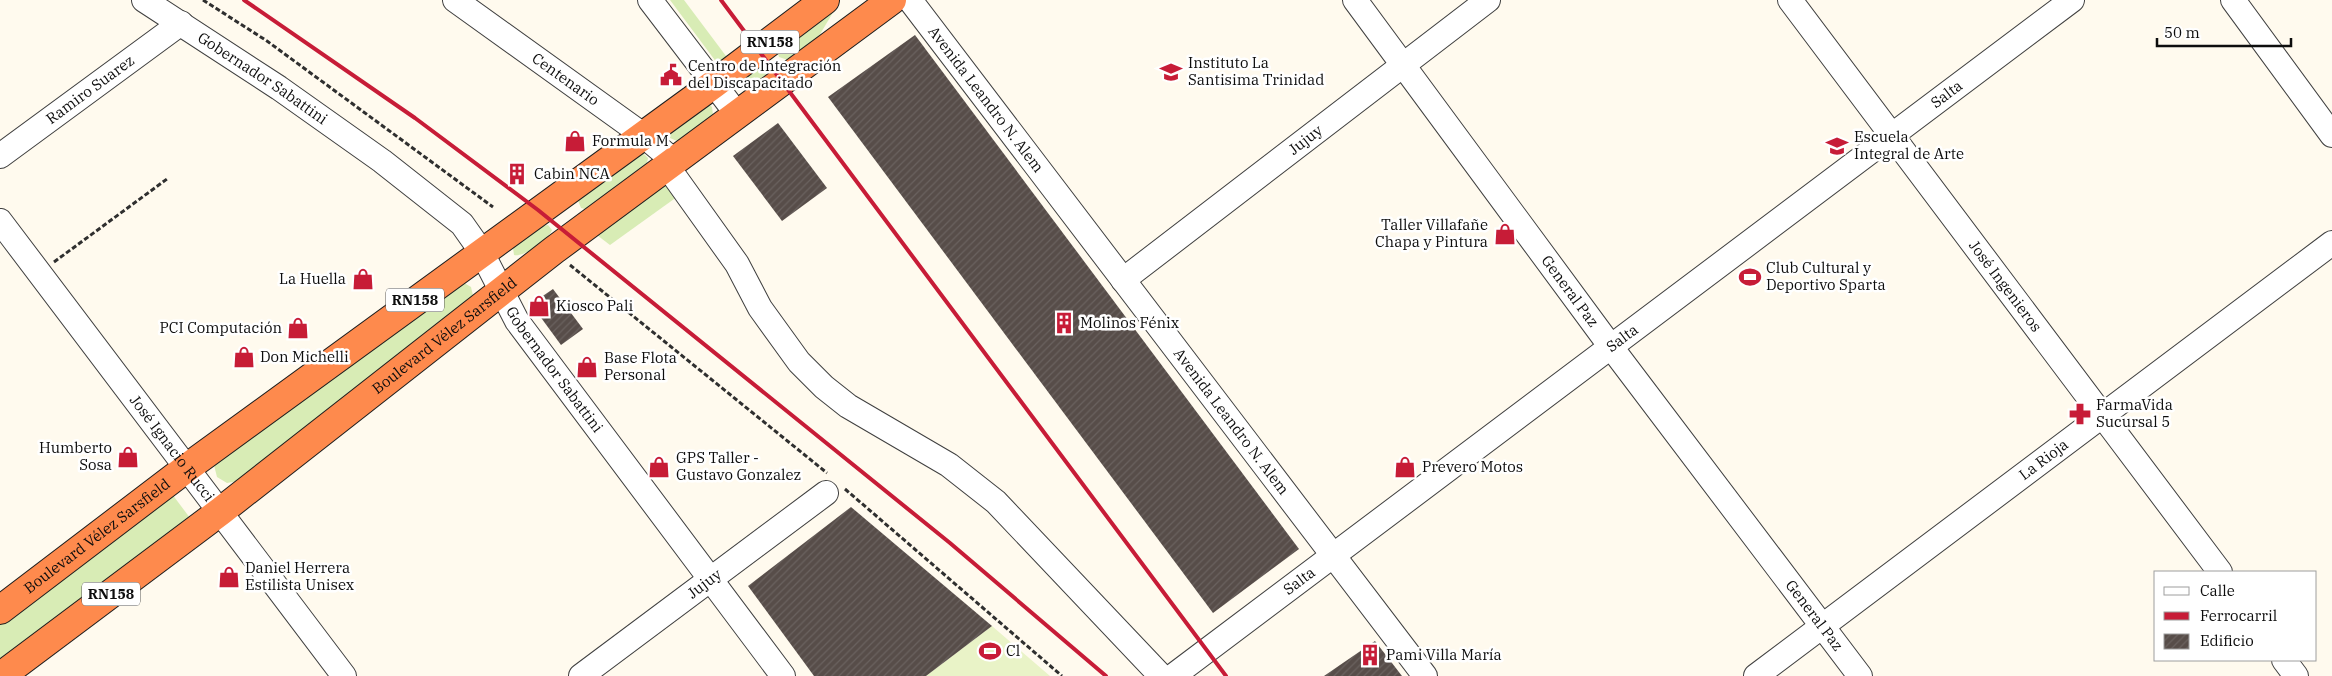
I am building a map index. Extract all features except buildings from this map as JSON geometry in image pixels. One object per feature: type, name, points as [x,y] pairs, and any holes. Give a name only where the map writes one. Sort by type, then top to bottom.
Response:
[{"type":"highway","name":"Boulevard Vélez Sarsfield","points":[[0,610],[188,467],[481,251],[714,84],[825,0]]},
{"type":"highway","name":"Boulevard Vélez Sarsfield","points":[[1,676],[222,511],[554,250],[892,0]]},
{"type":"street","name":"Gobernador Sabattini","points":[[144,0],[279,88],[382,161],[462,224],[481,251],[517,321],[783,676]]},
{"type":"street","name":"Centenario","points":[[455,0],[642,135],[671,163],[737,264],[760,308],[799,362],[824,387],[848,406],[949,464],[996,502],[1161,676]]},
{"type":"street","points":[[650,0],[737,114]]},
{"type":"street","name":"Avenida Leandro N. Alem","points":[[910,0],[1122,280],[1334,554],[1425,676]]},
{"type":"street","name":"General Paz","points":[[1355,0],[1611,347],[1860,676]]},
{"type":"street","name":"Jujuy","points":[[1122,280],[1488,0]]},
{"type":"street","name":"José Ingenieros","points":[[1790,0],[2219,571]]},
{"type":"street","name":"Salta","points":[[1173,676],[2072,0]]},
{"type":"street","points":[[2233,0],[2332,135]]},
{"type":"street","name":"Ramiro Suarez","points":[[0,156],[180,23]]},
{"type":"street","name":"José Ignacio Rucci","points":[[0,221],[222,511],[344,676]]},
{"type":"street","name":"La Rioja","points":[[1756,676],[2332,243]]},
{"type":"street","name":"Jujuy","points":[[581,676],[833,485]]},
{"type":"street","points":[[2285,661],[2296,676]]},
{"type":"path","points":[[203,0],[267,41],[493,207]]},
{"type":"path","points":[[39,273],[167,179]]},
{"type":"path","points":[[554,250],[590,283],[1062,676]]},
{"type":"green space","points":[[670,0],[684,0],[729,60],[721,64],[717,63]]},
{"type":"green space","points":[[835,9],[819,36],[788,60],[779,57],[777,51]]},
{"type":"green space","points":[[761,65],[766,75],[746,90],[737,88],[736,84]]},
{"type":"green space","points":[[707,103],[712,107],[713,115],[677,141],[670,138],[668,132]]},
{"type":"green space","points":[[642,152],[648,158],[647,163],[585,209],[581,208],[577,198]]},
{"type":"green space","points":[[666,180],[681,194],[610,245],[593,232]]},
{"type":"green space","points":[[548,225],[552,230],[541,243],[523,254],[514,255],[513,248],[515,245],[542,226]]},
{"type":"green space","points":[[461,281],[471,287],[474,300],[238,481],[227,483],[217,477],[214,465]]},
{"type":"green space","points":[[172,494],[190,518],[0,661],[0,624]]},
{"type":"green space","name":"Cl","points":[[992,626],[1050,676],[926,676]]},
{"type":"railway","points":[[244,0],[415,118],[538,210],[950,543],[1106,676]]},
{"type":"railway","points":[[721,0],[1226,676]]},
{"type":"place","name":"Instituto La Santisima Trinidad","points":[[1171,72]]},
{"type":"place","name":"Centro de Integración del Discapacitado","points":[[671,75]]},
{"type":"place","name":"Formula M","points":[[575,141]]},
{"type":"place","name":"Escuela Integral de Arte","points":[[1837,146]]},
{"type":"place","name":"Cabin NCA","points":[[517,174]]},
{"type":"place","name":"Taller Villafañe Chapa y Pintura","points":[[1505,234]]},
{"type":"place","name":"Club Cultural y Deportivo Sparta","points":[[1750,277]]},
{"type":"place","name":"La Huella","points":[[363,279]]},
{"type":"place","name":"Kiosco Pali","points":[[539,306]]},
{"type":"place","name":"Molinos Fénix","points":[[1064,323]]},
{"type":"place","name":"PCI Computación","points":[[298,328]]},
{"type":"place","name":"Don Michelli","points":[[244,357]]},
{"type":"place","name":"Base Flota Personal","points":[[587,367]]},
{"type":"place","name":"FarmaVida Sucursal 5","points":[[2080,414]]},
{"type":"place","name":"Humberto Sosa","points":[[128,457]]},
{"type":"place","name":"GPS Taller - Gustavo Gonzalez","points":[[659,467]]},
{"type":"place","name":"Prevero Motos","points":[[1405,467]]},
{"type":"place","name":"Daniel Herrera Estilista Unisex","points":[[229,577]]},
{"type":"place","name":"Cl","points":[[990,651]]},
{"type":"place","name":"Pami Villa María","points":[[1370,655]]}]
